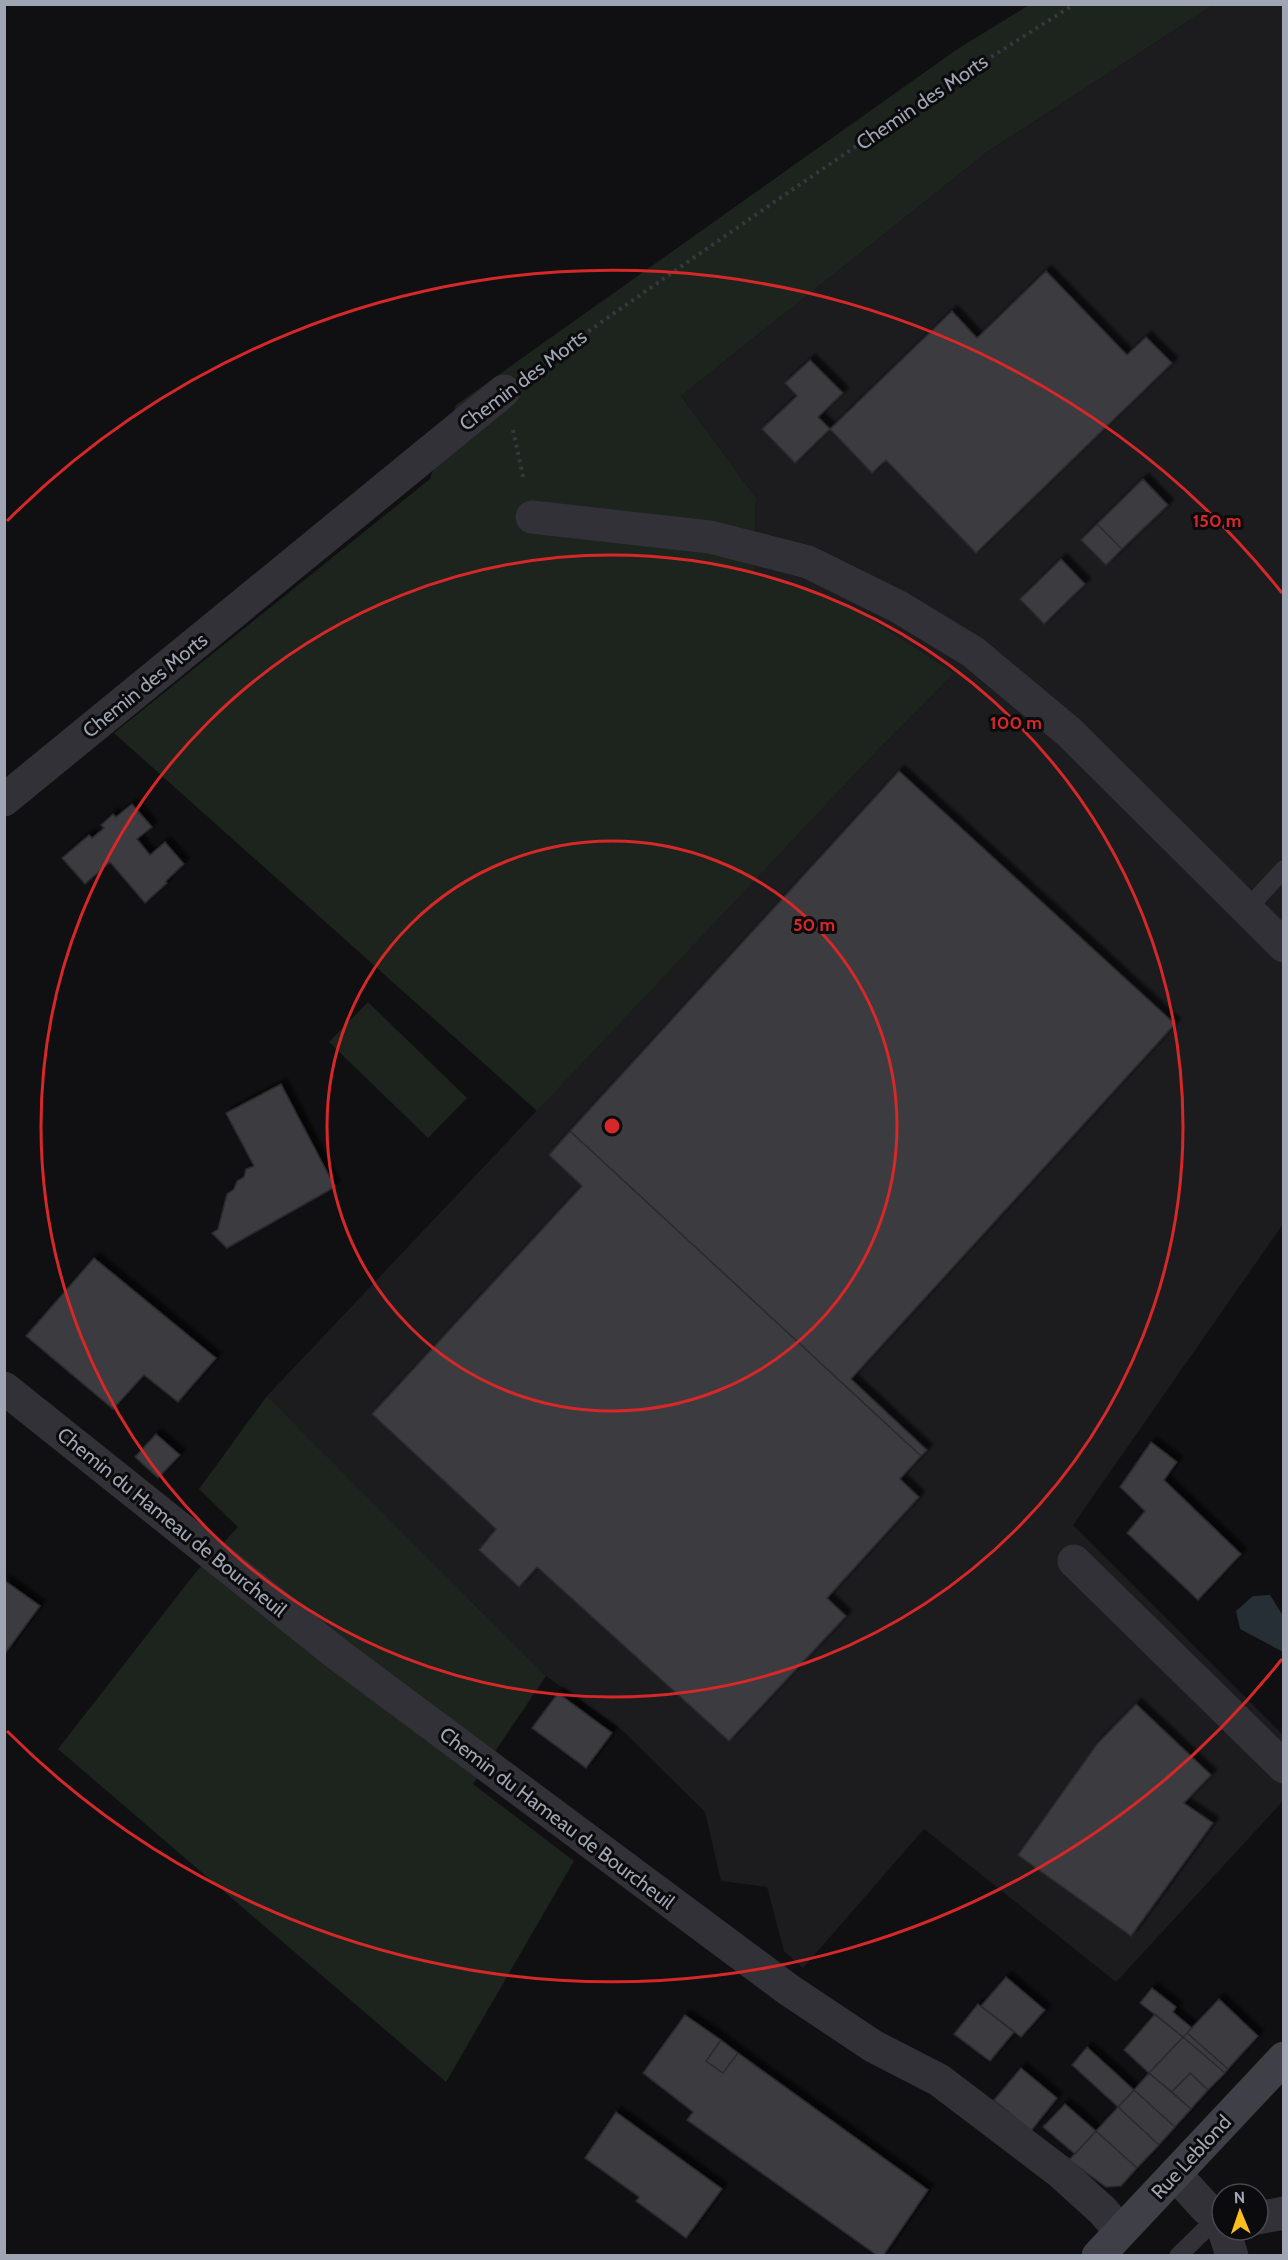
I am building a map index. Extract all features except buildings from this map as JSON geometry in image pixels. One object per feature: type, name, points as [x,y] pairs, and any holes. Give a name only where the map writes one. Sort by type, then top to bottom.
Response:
[{"type":"main road","name":"Rue Leblond","points":[[1098,2256],[1284,2058]]},
{"type":"street","name":"Chemin des Morts","points":[[4,800],[504,391]]},
{"type":"street","points":[[532,517],[710,537],[808,562],[899,607],[973,652],[1069,732],[1284,946]]},
{"type":"street","name":"Chemin du Hameau de Bourcheuil","points":[[4,1388],[336,1653],[770,1976],[873,2046],[939,2080],[1060,2172],[1103,2211],[1120,2231]]},
{"type":"street","points":[[1074,1561],[1284,1767]]},
{"type":"street","points":[[1175,2174],[1210,2211]]},
{"type":"lane","points":[[1246,910],[1284,869]]},
{"type":"lane","points":[[1178,2256],[1210,2231]]},
{"type":"path","name":"Chemin des Morts","points":[[504,391],[745,221],[949,83],[1075,4]]},
{"type":"path","points":[[504,391],[532,517]]},
{"type":"shaded area","points":[[1029,5],[1213,5],[987,152],[681,396],[756,498],[754,571],[851,606],[954,673],[872,756],[537,1111],[114,733],[430,479],[456,405],[956,50]]},
{"type":"shaded area","points":[[1213,5],[1283,5],[1283,1224],[1073,1525],[1283,1735],[1283,1801],[1116,1982],[924,1829],[803,1968],[784,1951],[767,1887],[721,1881],[705,1812],[622,1730],[546,1676],[267,1396],[872,756],[954,673],[851,606],[754,571],[756,498],[681,396],[987,152]]},
{"type":"shaded area","points":[[368,1002],[467,1098],[428,1138],[329,1042]]},
{"type":"shaded area","points":[[267,1396],[546,1676],[473,1784],[574,1861],[446,2082],[58,1749],[196,1572],[238,1527],[199,1489]]},
{"type":"shaded area","points":[[1270,1595],[1283,1616],[1283,1652],[1240,1629],[1236,1611],[1253,1596]]}]
